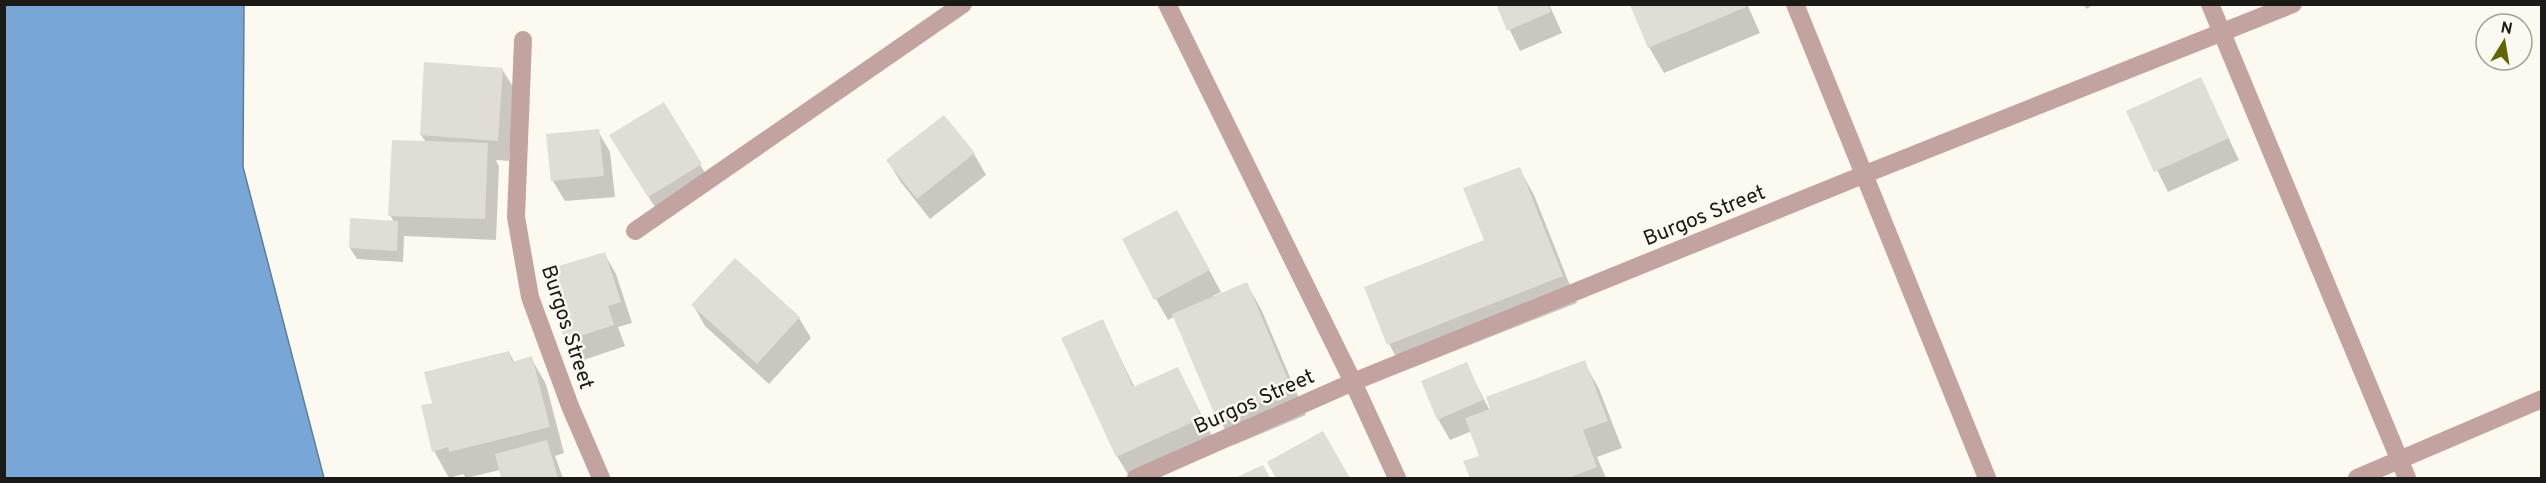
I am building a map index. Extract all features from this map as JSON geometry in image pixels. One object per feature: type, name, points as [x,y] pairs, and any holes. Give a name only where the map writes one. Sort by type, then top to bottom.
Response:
[{"type":"street","points":[[635,231],[963,4]]},
{"type":"street","points":[[1167,4],[1353,382],[1397,478]]},
{"type":"street","points":[[1795,4],[1987,478]]},
{"type":"street","points":[[2210,4],[2407,478]]},
{"type":"street","name":"Burgos Street","points":[[1136,478],[1353,382],[2221,31],[2293,4]]},
{"type":"street","name":"Burgos Street","points":[[523,40],[516,217],[530,297],[570,406],[601,478]]},
{"type":"street","points":[[2357,478],[2541,399]]},
{"type":"water","points":[[4,5],[244,5],[243,167],[324,478],[5,478]]},
{"type":"building","points":[[1496,4],[1548,4],[1551,12],[1507,31]]},
{"type":"building","points":[[1745,4],[1746,7],[1648,48],[1630,5]]},
{"type":"building","points":[[424,62],[503,68],[498,141],[420,135]]},
{"type":"building","points":[[2201,77],[2229,138],[2154,172],[2126,111]]},
{"type":"building","points":[[664,102],[702,164],[648,197],[609,135]]},
{"type":"building","points":[[944,115],[975,153],[917,199],[886,160]]},
{"type":"building","points":[[599,129],[604,176],[551,181],[546,134]]},
{"type":"building","points":[[392,140],[488,143],[485,219],[388,216]]},
{"type":"building","points":[[1520,167],[1563,276],[1387,345],[1364,287],[1484,240],[1463,188]]},
{"type":"building","points":[[1177,210],[1210,270],[1154,300],[1122,239]]},
{"type":"building","points":[[350,218],[398,221],[397,251],[349,248]]},
{"type":"building","points":[[605,252],[621,302],[608,306],[614,325],[565,341],[542,271]]},
{"type":"building","points":[[735,258],[800,317],[757,364],[691,305]]},
{"type":"building","points":[[1247,282],[1292,389],[1217,420],[1172,314]]},
{"type":"building","points":[[1103,319],[1133,387],[1178,367],[1202,418],[1116,457],[1061,338]]},
{"type":"building","points":[[509,351],[512,362],[532,356],[550,427],[449,452],[448,447],[432,452],[421,405],[432,403],[424,372]]},
{"type":"building","points":[[1585,360],[1608,421],[1583,430],[1597,467],[1568,478],[1470,478],[1463,461],[1479,456],[1465,418],[1490,409],[1486,397]]},
{"type":"building","points":[[1467,362],[1483,400],[1437,420],[1421,381]]},
{"type":"building","points":[[1323,431],[1350,478],[1276,478],[1267,462]]},
{"type":"building","points":[[547,440],[558,478],[501,478],[495,454]]},
{"type":"building","points":[[1263,465],[1270,478],[1235,478]]}]
